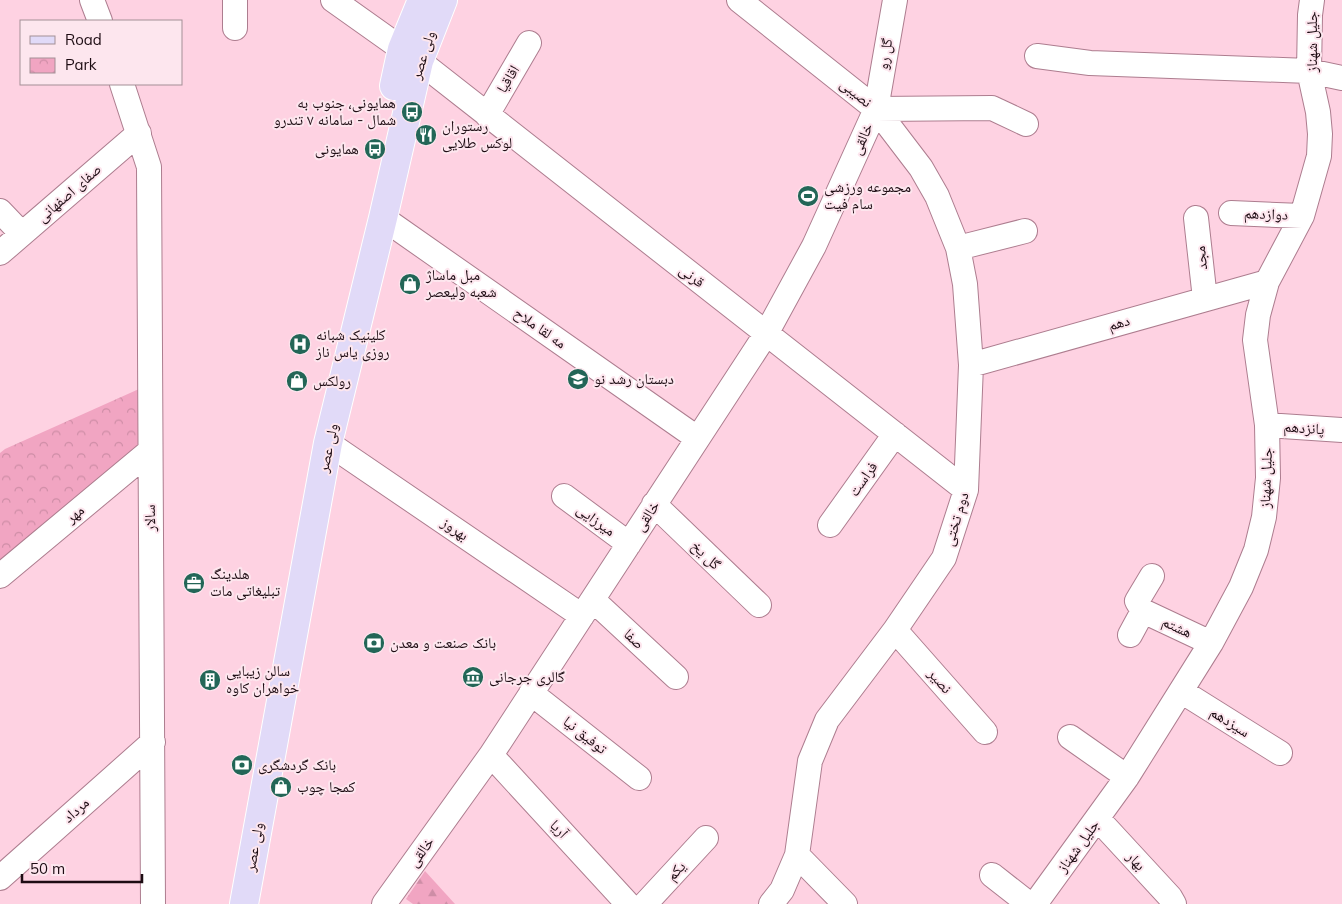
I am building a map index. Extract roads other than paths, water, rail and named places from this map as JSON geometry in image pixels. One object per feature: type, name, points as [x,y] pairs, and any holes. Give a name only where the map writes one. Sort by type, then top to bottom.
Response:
[{"type":"main road","name":"ولی عصر","points":[[231,904],[316,431],[422,0]]},
{"type":"main road","name":"ولی عصر","points":[[244,904],[328,443],[383,218],[410,55],[443,0]]},
{"type":"street","points":[[92,0],[100,20]]},
{"type":"street","points":[[235,0],[235,28]]},
{"type":"street","name":"قرنی","points":[[333,0],[410,55],[966,490]]},
{"type":"street","name":"نصیبی","points":[[739,0],[876,109],[992,108],[1026,124]]},
{"type":"street","name":"گل رو","points":[[876,109],[895,0]]},
{"type":"street","name":"جلیل شهناز","points":[[1035,904],[1127,777],[1211,643],[1241,587],[1256,550],[1264,517],[1268,478],[1267,425],[1255,340],[1258,316],[1267,282],[1302,216],[1319,156],[1318,112],[1309,71],[1312,0]]},
{"type":"street","name":"اقاقیا","points":[[487,115],[529,42]]},
{"type":"street","points":[[1037,56],[1090,63],[1309,71],[1342,78]]},
{"type":"street","name":"سالار","points":[[122,85],[149,167],[153,904]]},
{"type":"street","name":"دوم تختی","points":[[771,904],[782,890],[797,855],[810,761],[827,720],[896,630],[944,558],[966,490],[971,365],[965,284],[958,248],[937,196],[921,168],[876,109]]},
{"type":"street","name":"خالقی","points":[[384,904],[491,755],[766,334],[814,246],[876,109]]},
{"type":"street","name":"صفای اصفهانی","points":[[0,253],[139,133]]},
{"type":"street","points":[[0,210],[22,234]]},
{"type":"street","name":"دوازدهم","points":[[1231,213],[1302,216]]},
{"type":"street","name":"مه لقا ملاح","points":[[383,218],[697,438]]},
{"type":"street","name":"مجد","points":[[1196,218],[1205,298]]},
{"type":"street","points":[[958,248],[1025,231]]},
{"type":"street","name":"دهم","points":[[971,365],[1267,282]]},
{"type":"street","name":"پانزدهم","points":[[1267,425],[1342,430]]},
{"type":"street","name":"فراست","points":[[830,525],[895,434]]},
{"type":"street","name":"بهروز","points":[[328,443],[588,608]]},
{"type":"street","name":"مهر","points":[[0,576],[150,451]]},
{"type":"street","name":"میرزایی","points":[[564,496],[629,544]]},
{"type":"street","name":"گل یخ","points":[[654,504],[759,605]]},
{"type":"street","points":[[1130,634],[1143,612],[1137,601],[1152,576]]},
{"type":"street","name":"صفا","points":[[588,608],[676,678]]},
{"type":"street","name":"هشتم","points":[[1143,612],[1211,643]]},
{"type":"street","name":"نصیر","points":[[896,630],[985,732]]},
{"type":"street","name":"سیزدهم","points":[[1181,691],[1280,753]]},
{"type":"street","name":"توفیق نیا","points":[[532,693],[639,778]]},
{"type":"street","points":[[1070,737],[1127,777]]},
{"type":"street","name":"مرداد","points":[[0,878],[153,742]]},
{"type":"street","name":"آریا","points":[[491,755],[628,904]]},
{"type":"street","name":"بهار","points":[[1098,819],[1170,897],[1174,904]]},
{"type":"street","name":"یکم","points":[[645,904],[706,838]]},
{"type":"street","points":[[797,855],[846,904]]},
{"type":"street","points":[[992,875],[1029,904]]},
{"type":"place","name":"همایونی، جنوب به شمال - سامانه ۷ تندرو","points":[[412,112]]},
{"type":"place","name":"رستوران لوکس طلایی","points":[[426,135]]},
{"type":"place","name":"همایونی","points":[[375,149]]},
{"type":"place","name":"مجموعه ورزشی سام فیت","points":[[808,196]]},
{"type":"place","name":"مبل ماساژ شعبه ولیعصر","points":[[410,284]]},
{"type":"place","name":"کلینیک شبانه روزی یاس ناز","points":[[300,344]]},
{"type":"place","name":"دبستان رشد نو","points":[[578,379]]},
{"type":"place","name":"رولکس","points":[[297,381]]},
{"type":"place","name":"هلدینگ تبلیغاتی مات","points":[[194,583]]},
{"type":"place","name":"بانک صنعت و معدن","points":[[374,643]]},
{"type":"place","name":"گالری جرجانی","points":[[473,677]]},
{"type":"place","name":"سالن زیبایی خواهران کاوه","points":[[210,680]]},
{"type":"place","name":"بانک گردشگری","points":[[242,765]]},
{"type":"place","name":"کمجا چوب","points":[[281,787]]}]
